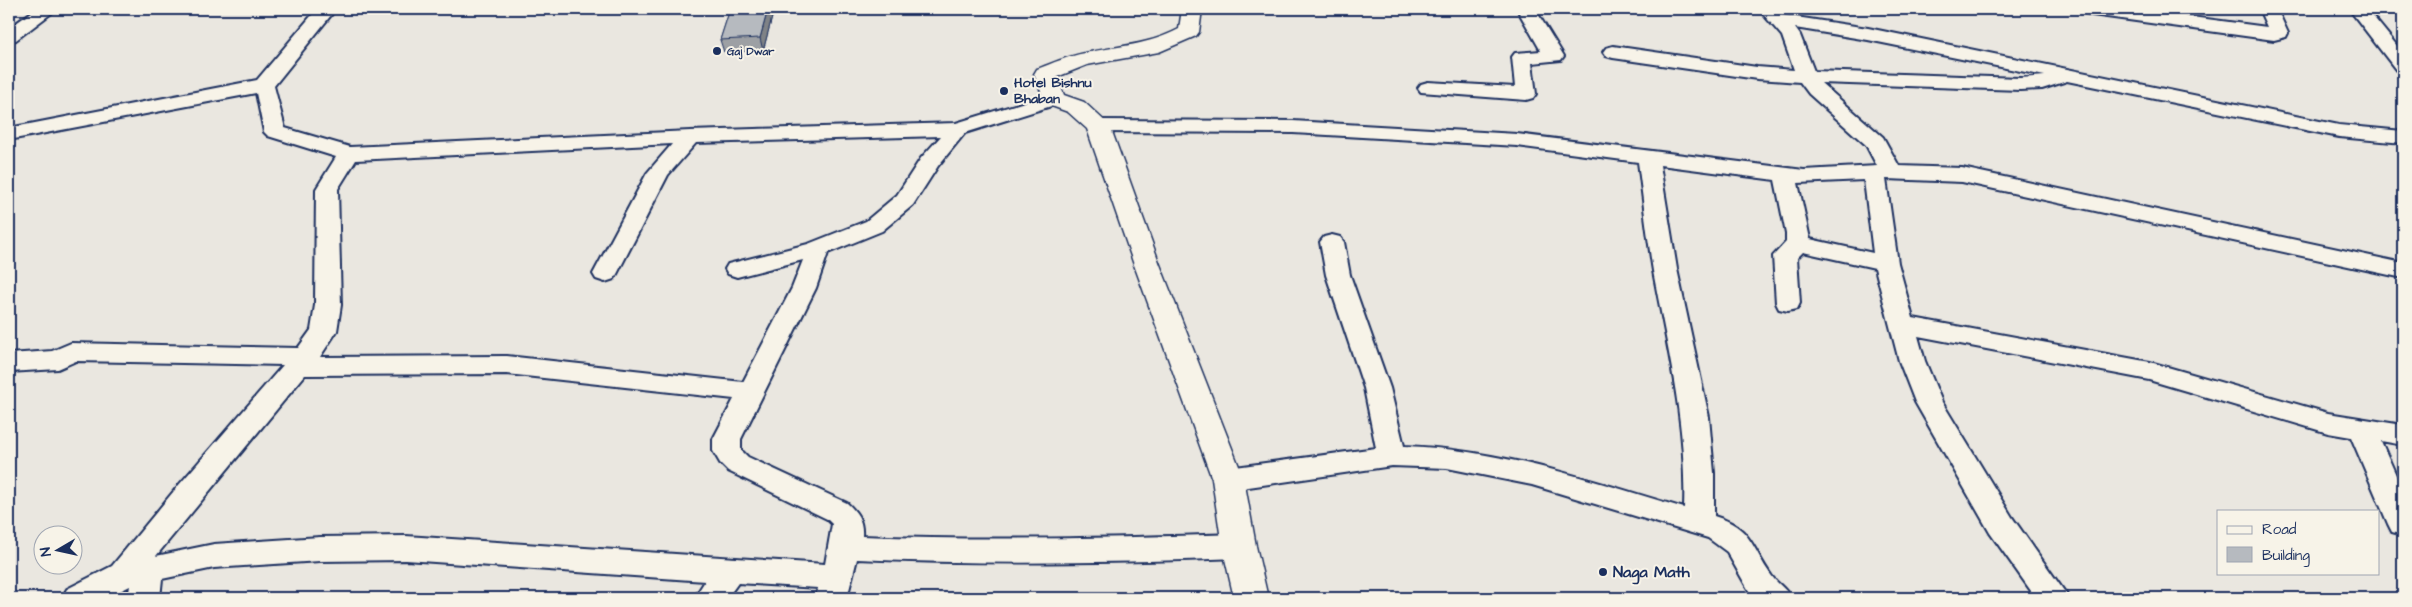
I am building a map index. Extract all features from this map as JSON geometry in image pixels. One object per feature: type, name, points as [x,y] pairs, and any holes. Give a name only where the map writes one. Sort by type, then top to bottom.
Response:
[{"type":"main road","points":[[1192,9],[1189,32],[1173,42],[1148,50],[1083,59],[1045,74],[1054,99],[1076,107],[1098,126],[1146,262],[1228,479],[1239,546],[1251,598]]},
{"type":"street","points":[[9,36],[48,9]]},
{"type":"street","points":[[9,134],[264,84],[327,9]]},
{"type":"street","points":[[1428,88],[1526,94],[1522,56],[1554,56],[1526,9]]},
{"type":"street","points":[[2092,9],[2274,34],[2279,32],[2268,9]]},
{"type":"street","points":[[2358,9],[2403,66]]},
{"type":"street","points":[[1772,14],[2339,131],[2403,137]]},
{"type":"street","points":[[1772,14],[1791,35],[1806,77],[1816,90],[1875,142],[1882,173],[1886,262],[1912,360],[1928,402],[2001,525],[2053,598]]},
{"type":"street","points":[[1613,52],[1757,73],[1806,77],[2020,84],[2042,83],[2070,76]]},
{"type":"street","points":[[264,84],[275,132],[349,154],[690,137],[958,129],[1054,99]]},
{"type":"street","points":[[1098,126],[1303,128],[1517,140],[1804,177],[1882,173],[1962,175],[2403,270]]},
{"type":"street","points":[[738,269],[816,249],[874,226],[905,200],[928,164],[958,129]]},
{"type":"street","points":[[605,274],[658,174],[690,137]]},
{"type":"street","points":[[139,581],[188,494],[301,361],[324,331],[328,305],[327,189],[349,154]]},
{"type":"street","points":[[1648,156],[1665,268],[1695,416],[1700,473],[1699,522]]},
{"type":"street","points":[[1785,174],[1798,244]]},
{"type":"street","points":[[1332,242],[1338,275],[1377,388],[1392,456]]},
{"type":"street","points":[[1798,244],[1886,262]]},
{"type":"street","points":[[1788,302],[1785,256],[1798,244]]},
{"type":"street","points":[[78,598],[139,581],[214,556],[320,549],[406,548],[731,570],[833,587],[849,530],[847,520],[837,511],[738,464],[729,457],[725,450],[727,439],[804,288],[815,260],[816,249]]},
{"type":"street","points":[[1902,324],[2150,370],[2294,414],[2362,430],[2403,435]]},
{"type":"street","points":[[9,363],[58,360],[71,352],[301,361],[507,366],[751,392]]},
{"type":"street","points":[[2362,430],[2403,524]]},
{"type":"street","points":[[1228,479],[1392,456],[1447,458],[1532,474],[1718,529],[1732,537],[1743,552],[1760,585],[1775,598]]},
{"type":"street","points":[[844,547],[973,552],[1099,551],[1239,546]]},
{"type":"street","points":[[710,598],[731,570]]},
{"type":"building","points":[[730,9],[768,9],[760,38],[720,40]]},
{"type":"place","name":"Gaj Dwar","points":[[717,51]]},
{"type":"place","name":"Hotel Bishnu Bhaban","points":[[1004,91]]},
{"type":"place","name":"Naga Math","points":[[1603,572]]}]
